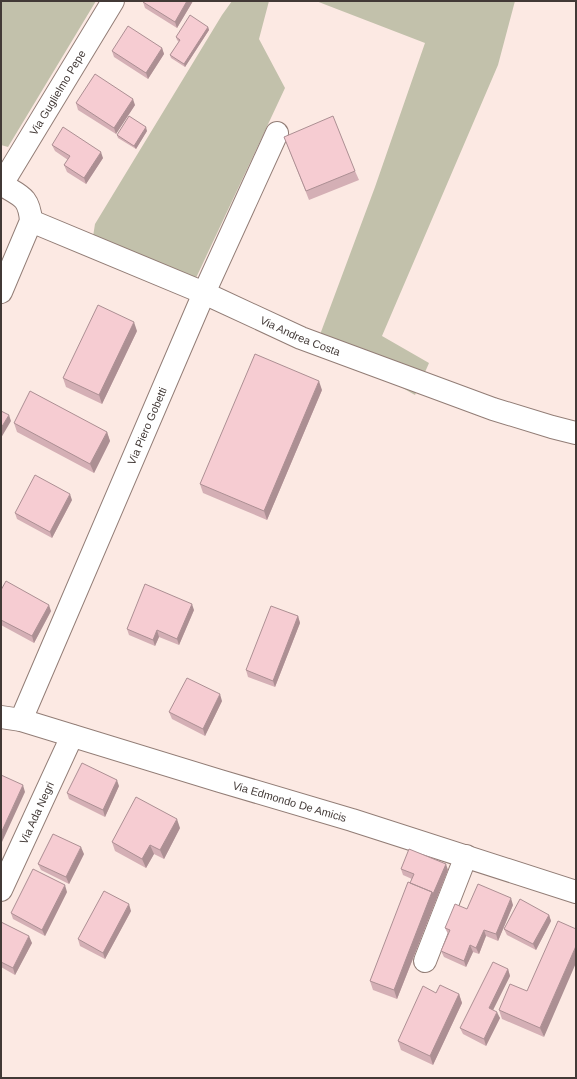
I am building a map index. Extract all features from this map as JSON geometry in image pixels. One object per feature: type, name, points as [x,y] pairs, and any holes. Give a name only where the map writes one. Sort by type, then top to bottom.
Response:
[{"type":"street","name":"Via Guglielmo Pepe","points":[[2,184],[113,1]]},
{"type":"street","name":"Via Piero Gobetti","points":[[11,719],[277,133]]},
{"type":"street","points":[[1,292],[31,221],[30,211],[24,198],[2,184]]},
{"type":"street","name":"Via Andrea Costa","points":[[31,221],[204,293],[308,341],[493,409],[552,427],[576,432]]},
{"type":"street","name":"Via Edmondo De Amicis","points":[[11,719],[352,820],[576,892]]},
{"type":"street","name":"Via Ada Negri","points":[[1,890],[72,736]]},
{"type":"street","points":[[425,961],[466,856]]},
{"type":"green space","points":[[1,1],[96,1],[8,147],[1,145]]},
{"type":"green space","points":[[232,1],[269,1],[259,39],[285,88],[196,278],[92,243],[95,224]]},
{"type":"green space","points":[[316,1],[515,1],[498,65],[382,336],[429,363],[415,395],[318,340],[375,187],[425,43]]},
{"type":"building","points":[[143,1],[187,1],[175,22]]},
{"type":"building","points":[[190,15],[208,27],[184,64],[170,55],[180,40],[176,37]]},
{"type":"building","points":[[128,26],[162,48],[146,73],[112,51]]},
{"type":"building","points":[[95,74],[133,99],[114,128],[76,103]]},
{"type":"building","points":[[129,116],[146,127],[134,146],[117,135]]},
{"type":"building","points":[[333,116],[355,171],[306,191],[284,137]]},
{"type":"building","points":[[63,127],[101,152],[84,178],[64,165],[70,156],[52,145]]},
{"type":"building","points":[[98,305],[134,322],[99,395],[63,378]]},
{"type":"building","points":[[255,354],[319,381],[264,511],[200,484]]},
{"type":"building","points":[[30,391],[107,432],[90,464],[14,423]]},
{"type":"building","points":[[1,411],[9,415],[1,428]]},
{"type":"building","points":[[35,475],[70,494],[50,532],[15,513]]},
{"type":"building","points":[[6,581],[49,605],[32,636],[1,620],[1,590]]},
{"type":"building","points":[[145,584],[192,604],[177,639],[157,630],[153,640],[127,629]]},
{"type":"building","points":[[271,606],[298,616],[273,681],[246,670]]},
{"type":"building","points":[[187,678],[220,694],[203,729],[169,712]]},
{"type":"building","points":[[82,763],[117,780],[103,810],[67,793]]},
{"type":"building","points":[[1,775],[23,785],[1,833]]},
{"type":"building","points":[[136,797],[177,819],[160,850],[150,845],[142,859],[112,842]]},
{"type":"building","points":[[53,834],[81,847],[66,877],[38,864]]},
{"type":"building","points":[[409,849],[446,864],[433,894],[432,892],[410,883],[414,874],[401,869]]},
{"type":"building","points":[[33,869],[65,885],[42,930],[11,913]]},
{"type":"building","points":[[408,882],[432,892],[394,990],[370,981]]},
{"type":"building","points":[[478,884],[511,898],[496,934],[484,930],[476,948],[470,945],[464,961],[441,951],[450,930],[445,928],[455,904],[467,909]]},
{"type":"building","points":[[104,891],[129,904],[103,953],[78,939]]},
{"type":"building","points":[[520,899],[549,915],[533,944],[504,929]]},
{"type":"building","points":[[558,921],[576,929],[576,946],[540,1028],[499,1010],[510,984],[527,991]]},
{"type":"building","points":[[1,922],[29,936],[13,968],[1,962]]},
{"type":"building","points":[[493,962],[508,969],[489,1008],[497,1012],[484,1039],[460,1028]]},
{"type":"building","points":[[440,985],[459,994],[430,1056],[398,1041],[423,986],[436,993]]}]
